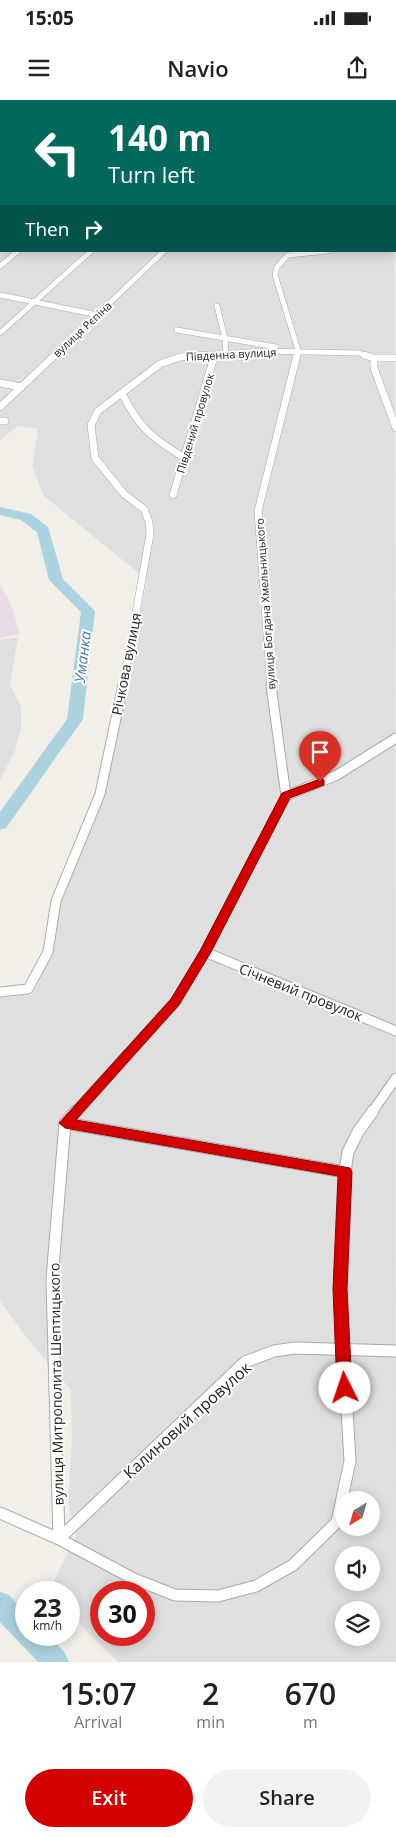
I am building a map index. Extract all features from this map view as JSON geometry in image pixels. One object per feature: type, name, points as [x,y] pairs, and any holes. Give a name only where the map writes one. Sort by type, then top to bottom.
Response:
[{"type":"street","points":[[0,266],[17,252]]},
{"type":"street","points":[[0,333],[90,252]]},
{"type":"street","name":"вулиця Рєпіна","points":[[0,407],[163,252]]},
{"type":"street","points":[[177,330],[298,350],[276,274],[277,267],[288,255],[310,252]]},
{"type":"street","points":[[0,296],[98,315]]},
{"type":"street","points":[[217,306],[225,338],[223,353]]},
{"type":"street","name":"Південна вулиця","points":[[150,534],[149,522],[144,509],[124,494],[95,458],[91,425],[98,411],[122,393],[170,359],[223,353],[298,350],[359,353],[374,358],[396,358]]},
{"type":"street","name":"вулиця Богдана Хмельницького","points":[[286,796],[268,666],[258,510],[298,350]]},
{"type":"street","name":"Південий провулок","points":[[173,495],[214,358],[223,353]]},
{"type":"street","points":[[374,358],[374,368],[396,428]]},
{"type":"street","points":[[0,383],[21,387]]},
{"type":"street","points":[[122,393],[136,421],[150,438],[185,458]]},
{"type":"street","name":"Річкова вулиця","points":[[100,794],[134,632],[150,534]]},
{"type":"street","points":[[65,1123],[175,1002],[206,952],[286,796],[337,775],[396,738]]},
{"type":"street","points":[[0,992],[28,990],[48,952],[56,901],[100,794]]},
{"type":"street","name":"Січневий провулок","points":[[206,952],[396,1031]]},
{"type":"street","points":[[0,1513],[59,1539],[134,1579],[175,1595],[218,1596],[256,1586],[293,1565],[337,1522],[350,1461],[342,1351],[340,1289],[345,1172],[348,1152],[358,1132],[396,1078]]},
{"type":"street","points":[[65,1123],[345,1172]]},
{"type":"street","name":"вулиця Митрополита Шептицького","points":[[59,1539],[52,1278],[65,1123]]},
{"type":"street","name":"Калиновий провулок","points":[[59,1539],[245,1362],[274,1351],[294,1348],[342,1351],[396,1351]]},
{"type":"shaded area","points":[[0,252],[395,252],[396,1662],[118,1662],[102,1646],[155,1646],[155,1581],[90,1581],[90,1634],[80,1624],[80,1581],[54,1581],[76,1537],[68,1502],[72,1442],[71,1390],[27,1338],[0,1301],[0,998],[32,995],[54,951],[60,901],[105,789],[147,580],[44,496],[32,467],[38,429],[18,426],[0,440]]},
{"type":"shaded area","points":[[0,584],[10,602],[20,634],[0,638]]},
{"type":"shaded area","points":[[18,637],[10,685],[21,706],[21,729],[15,751],[0,780],[0,640]]},
{"type":"waterway","name":"Уманка","points":[[0,511],[26,517],[43,530],[56,580],[88,611],[75,719],[0,824]]},
{"type":"waterway","name":"Уманка","points":[[0,1604],[15,1620]]},
{"type":"waterway","name":"Уманка","points":[[41,1646],[56,1662]]},
{"type":"route","points":[[320,782],[286,796],[206,952],[175,1002],[65,1123],[345,1172],[340,1289],[345,1388]]}]
